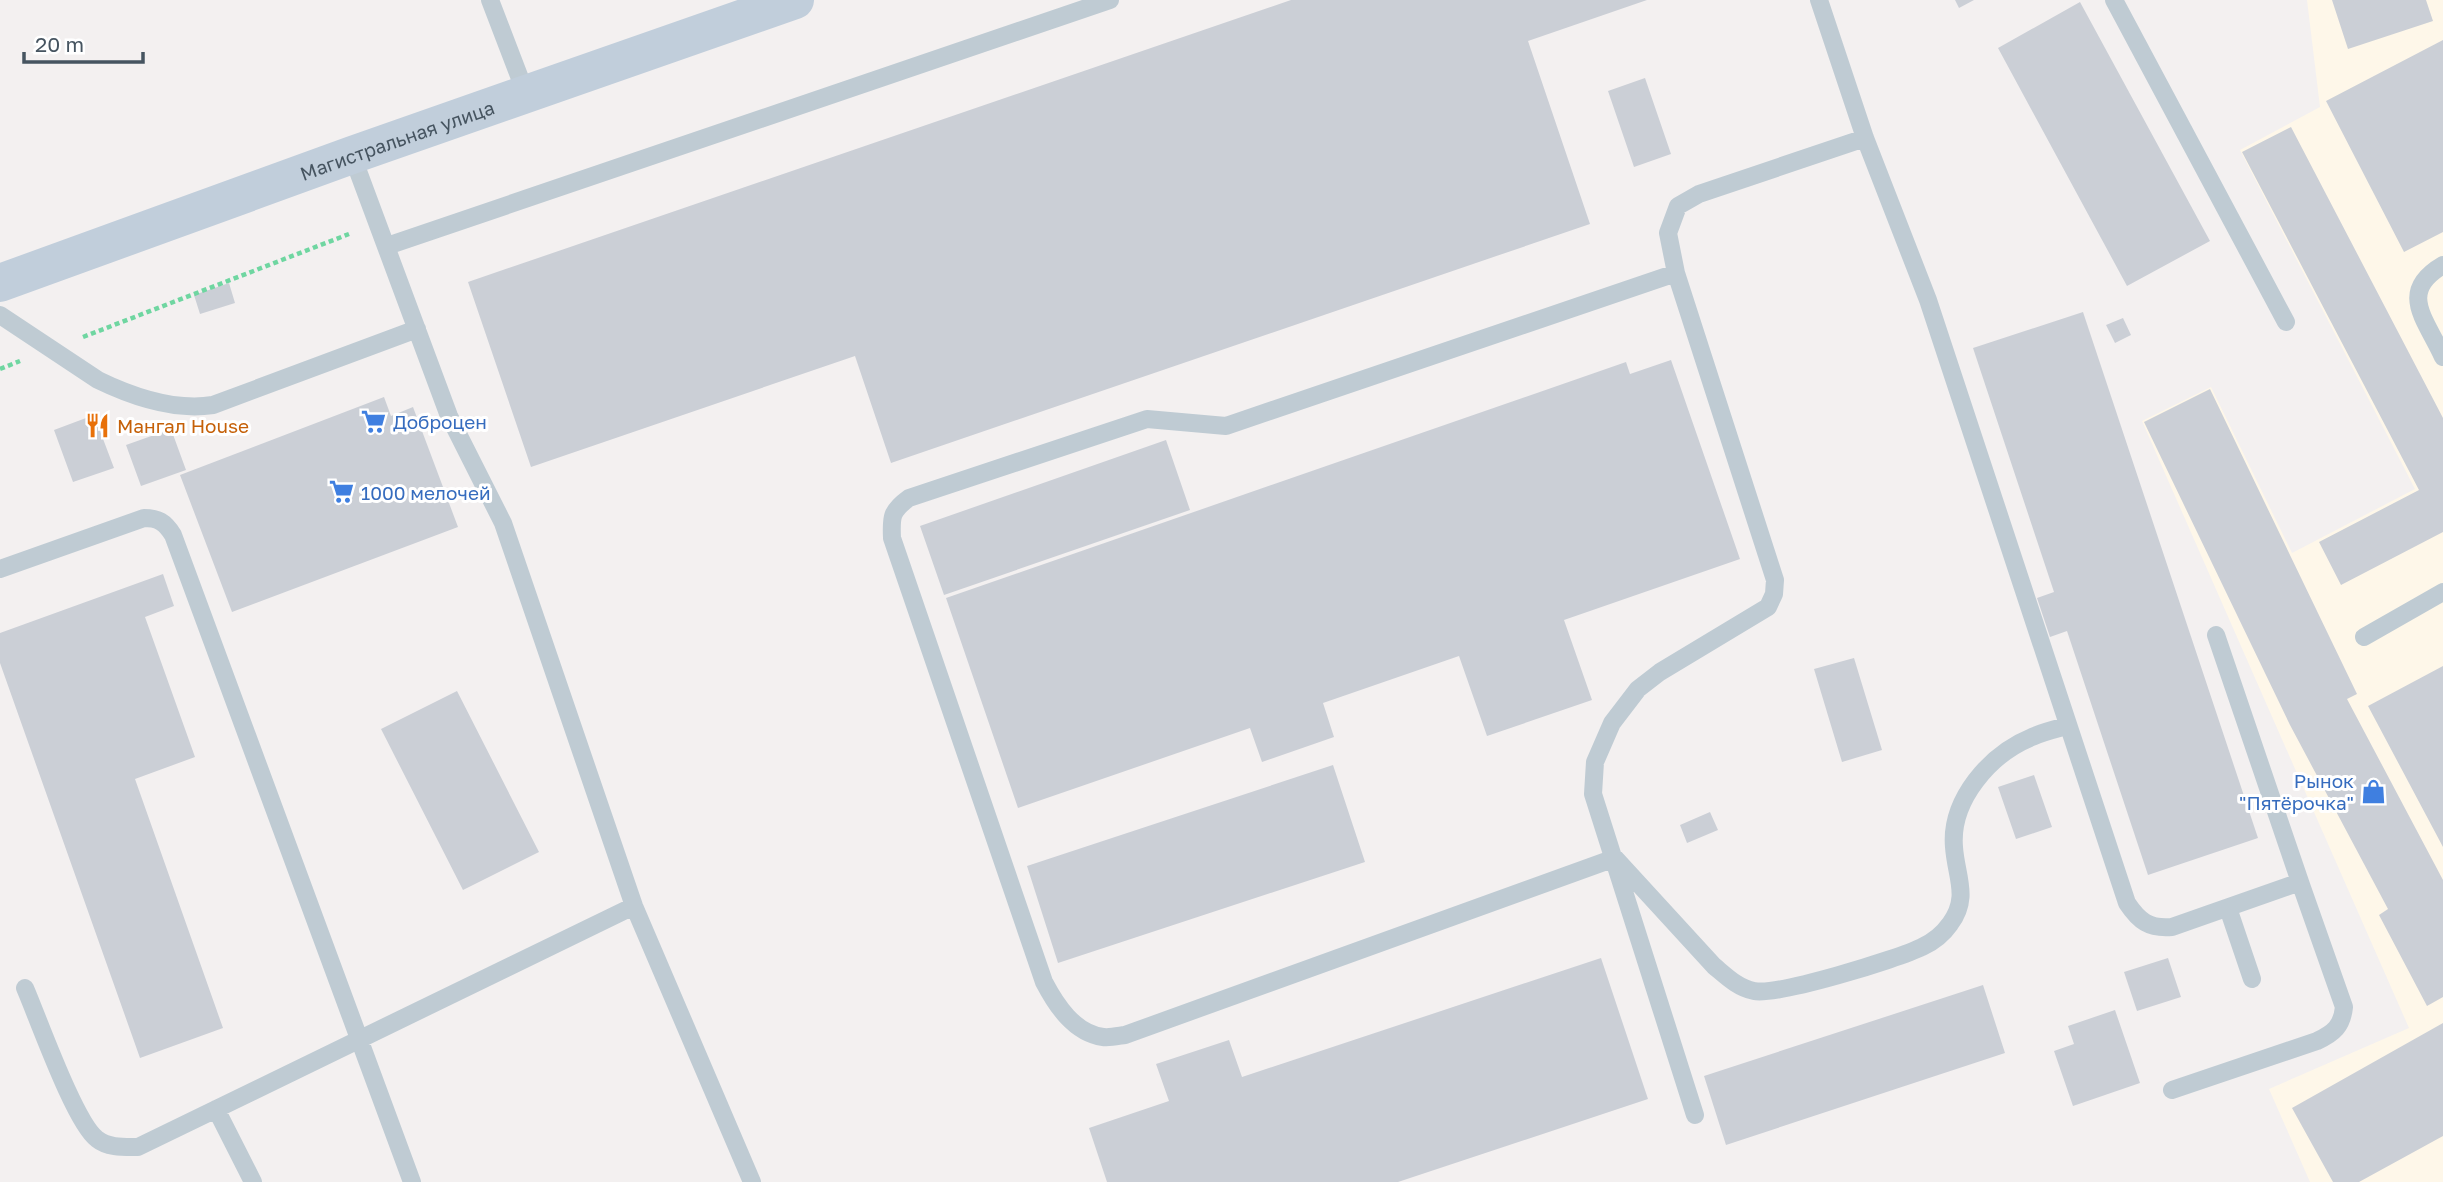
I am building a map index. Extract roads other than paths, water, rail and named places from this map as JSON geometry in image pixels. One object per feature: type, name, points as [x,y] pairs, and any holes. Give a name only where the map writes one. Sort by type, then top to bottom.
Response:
[{"type":"main road","name":"Магистральная улица","points":[[0,284],[352,155],[791,1]]},
{"type":"lane","points":[[490,0],[526,94]]},
{"type":"lane","points":[[387,246],[1110,0]]},
{"type":"lane","points":[[1819,0],[1865,138],[1928,300],[2127,902],[2137,918],[2158,929],[2172,927],[2300,881]]},
{"type":"lane","points":[[2114,0],[2286,322]]},
{"type":"lane","points":[[1695,1115],[1594,793],[1595,762],[1612,723],[1638,689],[1660,672],[1768,607],[1774,594],[1775,580],[1676,272],[1668,233],[1678,206],[1699,194],[1865,138]]},
{"type":"lane","points":[[352,155],[449,416],[503,523],[634,906],[752,1182]]},
{"type":"lane","points":[[2443,265],[2426,275],[2417,294],[2419,305],[2443,357]]},
{"type":"lane","points":[[1615,858],[1125,1035],[1101,1037],[1065,1016],[1044,982],[892,538],[891,522],[896,508],[909,498],[1147,419],[1226,426],[1676,272]]},
{"type":"lane","points":[[0,315],[98,380],[125,393],[196,408],[213,405],[417,329]]},
{"type":"lane","points":[[0,569],[144,518],[156,518],[167,525],[183,561],[412,1182]]},
{"type":"lane","points":[[2364,637],[2443,592]]},
{"type":"lane","points":[[2172,1090],[2317,1041],[2340,1027],[2344,1007],[2216,635]]},
{"type":"lane","points":[[1615,858],[1730,980],[1755,992],[1795,987],[1904,954],[1938,937],[1949,926],[1962,899],[1954,847],[1955,830],[1958,814],[1974,784],[1999,757],[2018,744],[2067,726]]},
{"type":"lane","points":[[25,988],[79,1115],[96,1139],[115,1147],[138,1147],[634,906]]},
{"type":"lane","points":[[2228,908],[2252,979]]},
{"type":"lane","points":[[215,1109],[253,1182]]},
{"type":"place","name":"Доброцен","points":[[373,421]]},
{"type":"place","name":"Мангал House","points":[[97,425]]},
{"type":"place","name":"1000 мелочей","points":[[341,492]]},
{"type":"place","name":"Рынок \"Пятёрочка\"","points":[[2374,791]]}]
